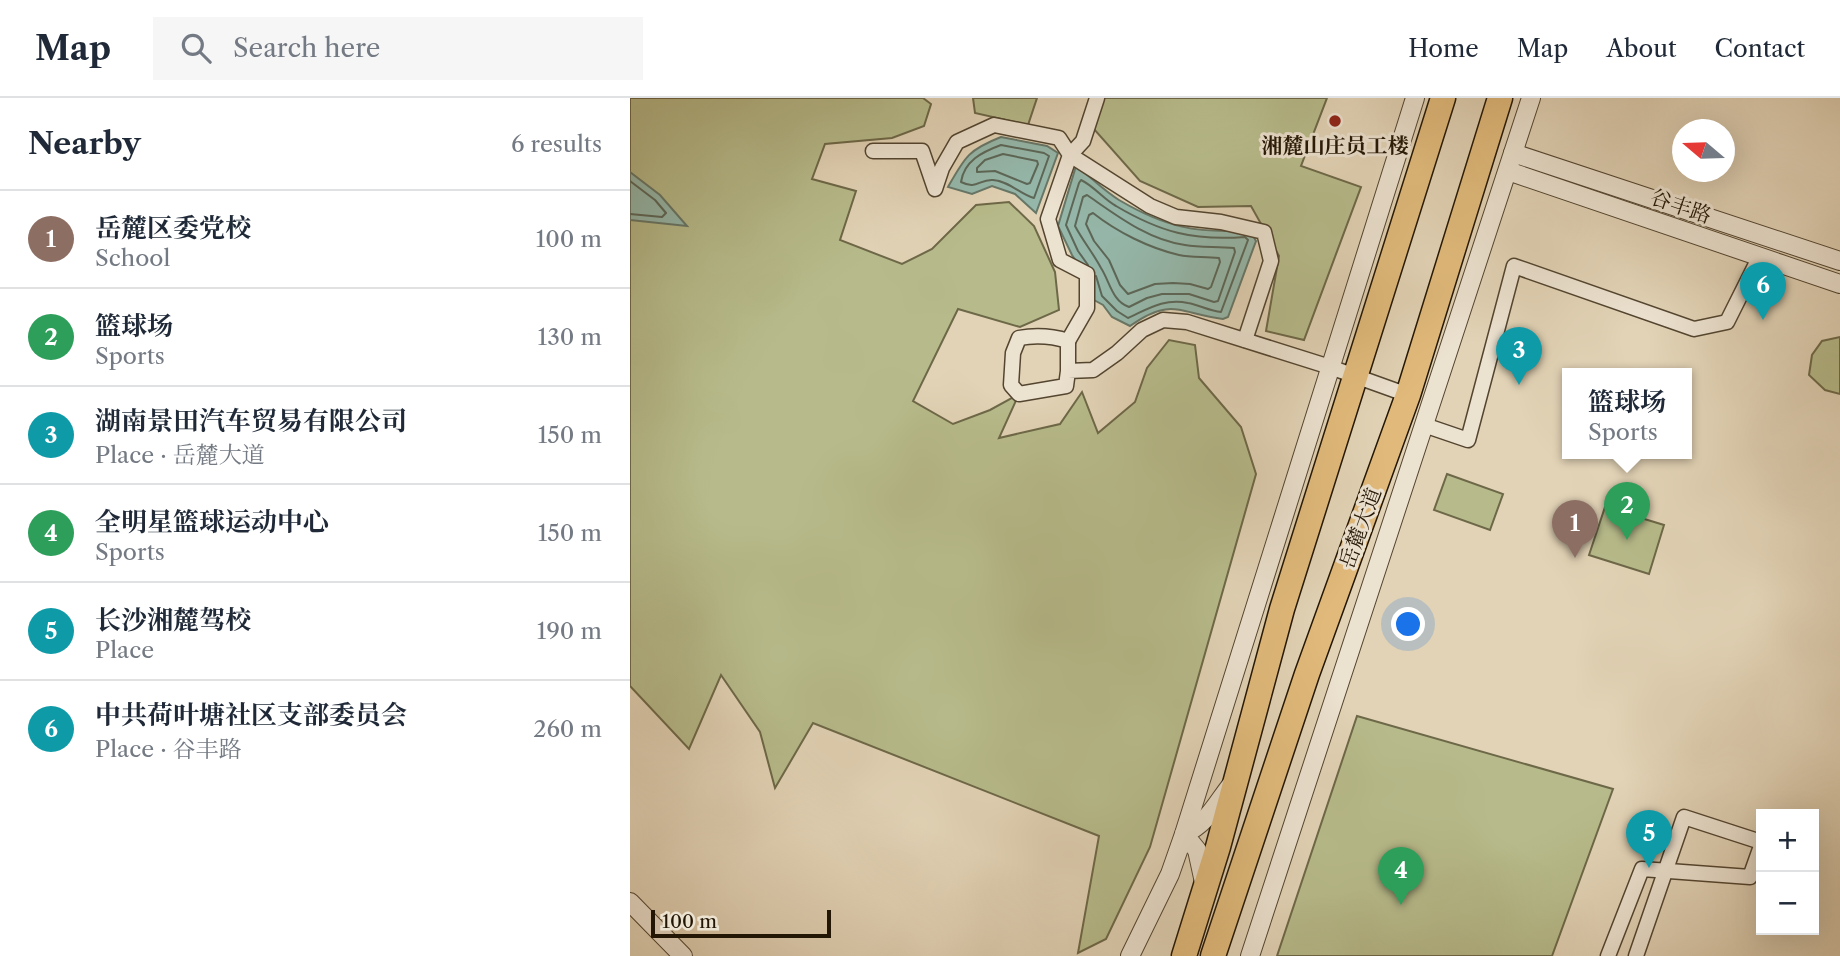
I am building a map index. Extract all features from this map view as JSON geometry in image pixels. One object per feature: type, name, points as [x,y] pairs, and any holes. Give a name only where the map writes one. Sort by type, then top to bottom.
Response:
[{"type":"highway","points":[[1184,956],[1238,777],[1282,609],[1443,98]]},
{"type":"highway","name":"岳麓大道","points":[[1213,956],[1307,674],[1408,395],[1500,98]]},
{"type":"street","points":[[1068,341],[1033,335],[1019,338],[1013,352],[1011,385],[1019,394],[1066,386],[1068,341],[1087,308],[1087,274],[1060,260],[1048,219],[1070,155],[1083,141],[1097,98]]},
{"type":"street","points":[[1130,956],[1170,874],[1184,834],[1415,98]]},
{"type":"street","points":[[1250,956],[1531,98]]},
{"type":"street","points":[[873,152],[922,151],[935,189],[942,168],[957,142],[994,125],[1059,138],[1070,155],[1150,206],[1175,217],[1222,222],[1264,232],[1271,261],[1245,340]]},
{"type":"street","name":"谷丰路","points":[[1510,162],[1840,284]]},
{"type":"street","name":"谷丰路","points":[[1510,162],[1840,261]]},
{"type":"street","points":[[1424,425],[1468,440],[1514,266],[1694,329],[1727,322],[1760,256]]},
{"type":"street","points":[[1068,371],[1093,370],[1142,330],[1163,320],[1187,322],[1356,375],[1408,395]]},
{"type":"street","points":[[1184,834],[1206,821],[1212,808],[1238,777]]},
{"type":"street","points":[[1636,956],[1684,817],[1756,842]]},
{"type":"street","points":[[1184,834],[1197,850],[1206,890]]},
{"type":"street","points":[[1608,956],[1642,869],[1750,877],[1756,859]]},
{"type":"street","points":[[630,902],[683,956]]},
{"type":"green space","points":[[630,98],[923,98],[931,104],[924,126],[892,138],[825,144],[812,179],[856,191],[840,240],[902,264],[932,249],[976,205],[1009,202],[1034,226],[1055,272],[1059,310],[1020,327],[958,309],[913,401],[953,424],[990,410],[1019,394],[999,438],[1060,424],[1082,392],[1098,433],[1135,402],[1147,368],[1169,340],[1195,345],[1199,378],[1241,427],[1256,474],[1150,847],[1106,939],[1078,953],[1099,836],[813,723],[775,788],[760,732],[721,675],[689,749],[630,686]]},
{"type":"green space","points":[[973,98],[1037,98],[1028,125],[975,113]]},
{"type":"green space","points":[[1098,98],[1327,98],[1301,166],[1361,187],[1304,340],[1266,331],[1279,256],[1251,206],[1198,207],[1140,181],[1093,128]]},
{"type":"green space","points":[[1840,337],[1840,394],[1825,390],[1809,375],[1812,355],[1822,341]]},
{"type":"green space","points":[[1447,474],[1503,494],[1490,530],[1434,510]]},
{"type":"green space","points":[[1605,507],[1664,525],[1649,574],[1589,555]]},
{"type":"green space","points":[[1357,716],[1613,789],[1552,956],[1277,956]]},
{"type":"water","points":[[1001,137],[1047,146],[1058,153],[1036,213],[1015,194],[992,186],[972,194],[948,187],[968,156],[981,146]]},
{"type":"water","points":[[1076,166],[1119,200],[1151,217],[1197,229],[1250,230],[1256,241],[1228,317],[1223,319],[1167,309],[1144,317],[1130,326],[1112,317],[1103,305],[1094,300],[1093,286],[1072,255],[1058,226]]},
{"type":"water","points":[[630,172],[660,195],[687,226],[630,220]]},
{"type":"place","name":"湘麓山庄员工楼","points":[[1335,121]]},
{"type":"place","name":"中共荷叶塘社区支部委员会","points":[[1763,320]]},
{"type":"place","name":"湖南景田汽车贸易有限公司","points":[[1519,385]]},
{"type":"place","name":"篮球场","points":[[1627,540]]},
{"type":"place","name":"岳麓区委党校","points":[[1575,558]]},
{"type":"place","name":"长沙湘麓驾校","points":[[1649,868]]},
{"type":"place","name":"全明星篮球运动中心","points":[[1401,905]]}]
